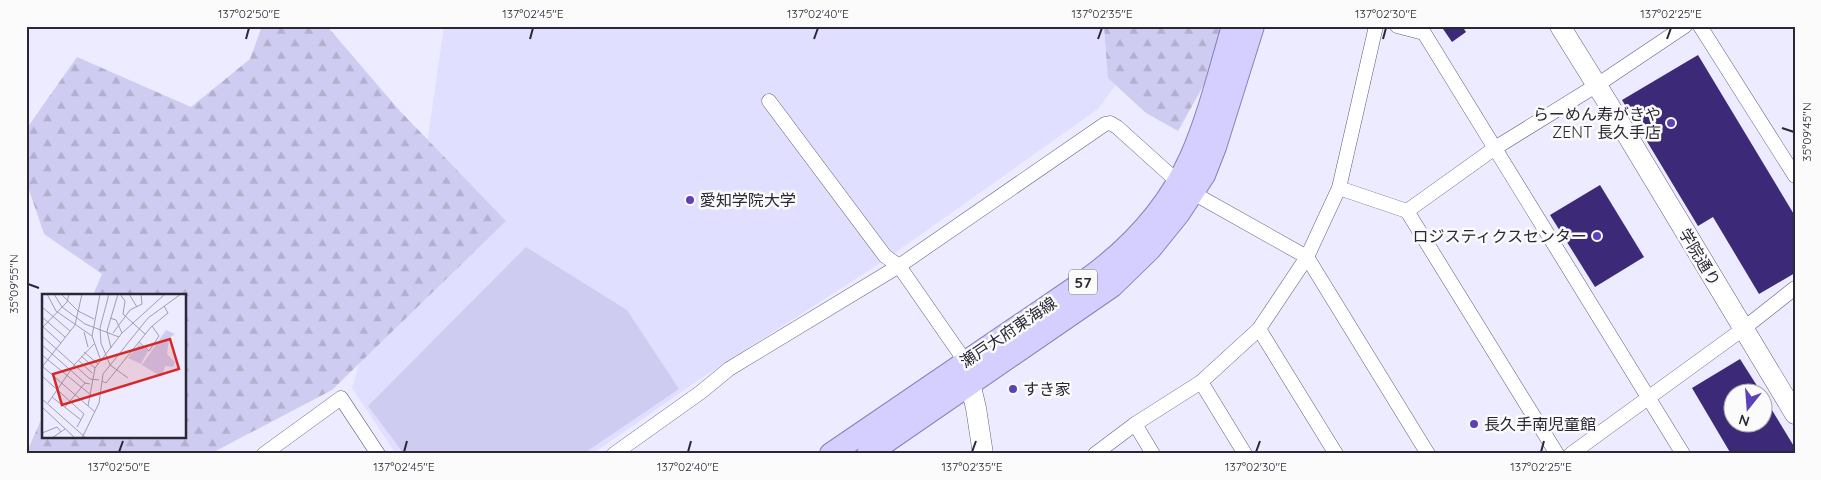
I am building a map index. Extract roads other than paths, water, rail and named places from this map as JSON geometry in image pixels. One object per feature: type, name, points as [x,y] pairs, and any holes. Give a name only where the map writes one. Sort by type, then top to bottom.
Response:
[{"type":"main road","name":"瀬戸大府東海線","points":[[868,454],[1112,286],[1150,250],[1186,188],[1233,26]]},
{"type":"main road","name":"瀬戸大府東海線","points":[[831,454],[1085,281],[1113,260],[1186,188],[1204,175],[1215,147],[1253,26]]},
{"type":"street","points":[[1095,454],[1135,424],[1201,382],[1259,328],[1307,257],[1339,188],[1376,26]]},
{"type":"street","points":[[1397,26],[1424,33],[1683,454]]},
{"type":"street","name":"学院通り","points":[[1560,26],[1602,92],[1795,414]]},
{"type":"street","points":[[1407,211],[1495,148],[1602,92],[1685,26]]},
{"type":"street","points":[[1700,26],[1795,176]]},
{"type":"street","points":[[769,101],[885,256],[899,266],[965,361],[976,408],[983,454]]},
{"type":"street","points":[[614,454],[701,392],[729,369],[899,266],[1104,124],[1110,123],[1117,127],[1186,188],[1307,257],[1428,454]]},
{"type":"street","points":[[1339,188],[1407,211],[1557,454]]},
{"type":"street","points":[[1571,454],[1743,329],[1795,288]]},
{"type":"street","points":[[1259,328],[1336,454]]},
{"type":"street","points":[[1201,382],[1245,454]]},
{"type":"street","points":[[264,454],[341,398],[378,454]]},
{"type":"street","points":[[1135,424],[1153,454]]},
{"type":"place","name":"らーめん寿がきや ZENT 長久手店","points":[[1671,123]]},
{"type":"place","name":"愛知学院大学","points":[[690,200]]},
{"type":"place","name":"ロジスティクスセンター","points":[[1597,236]]},
{"type":"place","name":"すき家","points":[[1013,389]]},
{"type":"place","name":"長久手南児童館","points":[[1474,424]]}]
